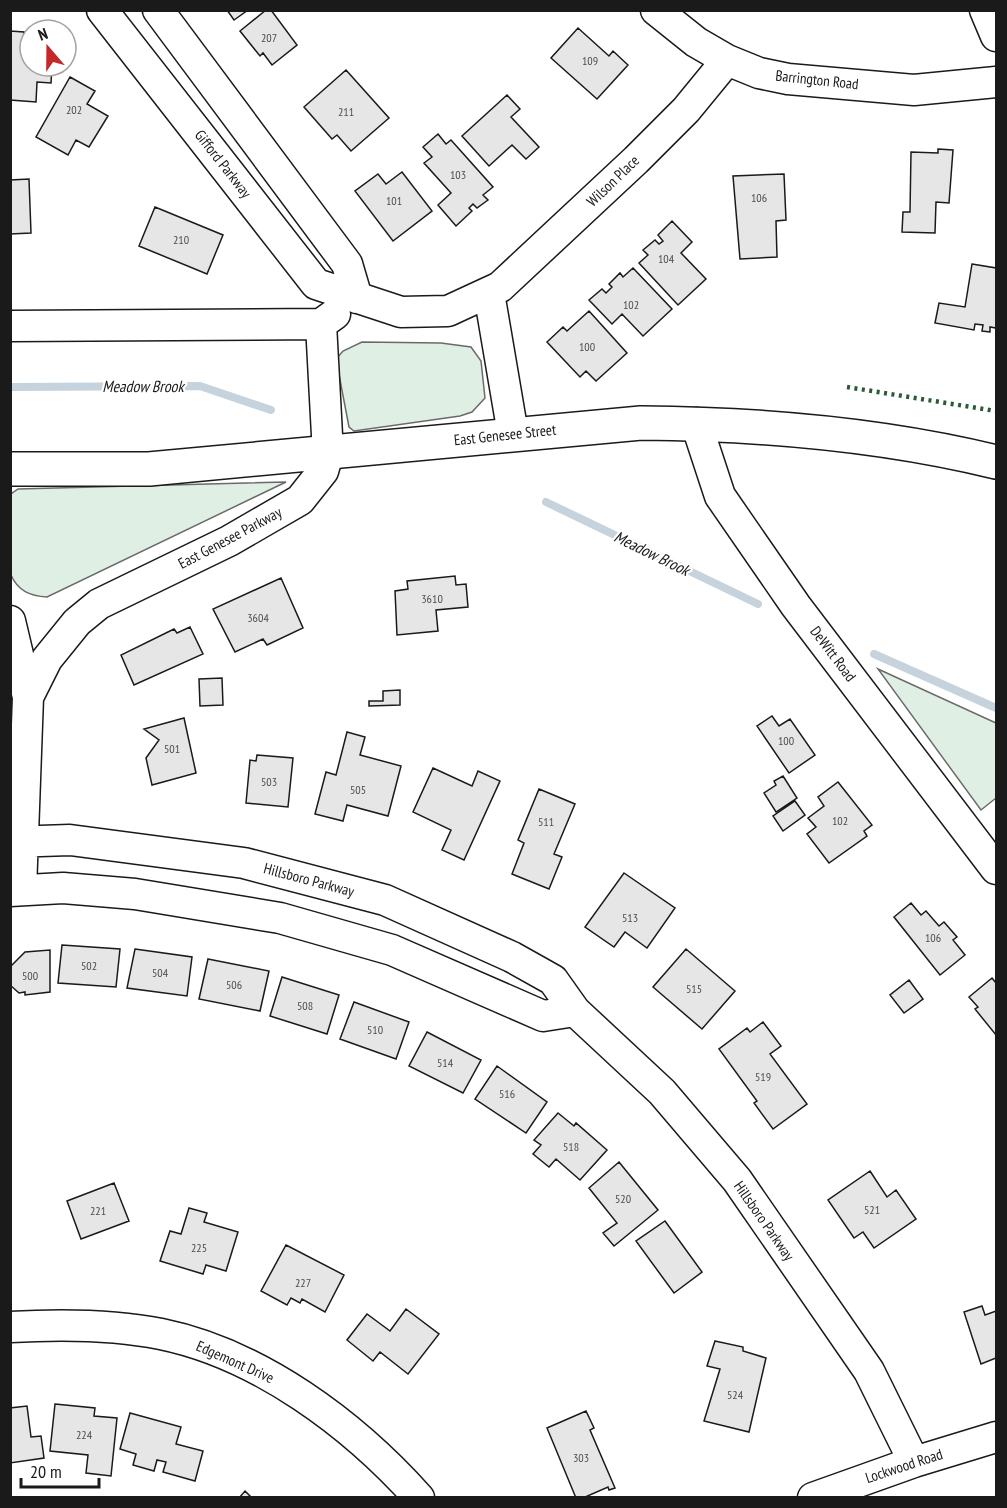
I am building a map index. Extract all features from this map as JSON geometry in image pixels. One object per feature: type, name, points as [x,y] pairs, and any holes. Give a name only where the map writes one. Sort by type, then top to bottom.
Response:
[{"type":"main road","name":"East Genesee Street","points":[[10,469],[149,469],[641,423],[696,423],[839,434],[996,462]]},
{"type":"street","name":"Gifford Parkway","points":[[102,10],[316,285],[401,312],[448,311],[489,293]]},
{"type":"street","points":[[10,326],[321,324],[357,298],[347,264],[158,10]]},
{"type":"street","name":"Barrington Road","points":[[656,10],[696,42],[727,60],[759,73],[788,79],[914,90],[996,82]]},
{"type":"street","points":[[985,10],[996,36]]},
{"type":"street","name":"Wilson Place","points":[[489,293],[500,287],[636,160],[686,110],[727,60]]},
{"type":"street","points":[[489,293],[513,434]]},
{"type":"street","name":"East Genesee Parkway","points":[[28,697],[47,659],[77,622],[99,604],[229,541],[300,500],[323,471],[328,454],[321,324]]},
{"type":"street","name":"DeWitt Road","points":[[696,423],[720,495],[796,606],[996,869]]},
{"type":"street","points":[[10,621],[28,697],[16,841],[16,890],[63,888],[135,894],[280,918],[392,950],[543,1016],[575,1011]]},
{"type":"street","name":"Hillsboro Parkway","points":[[16,841],[70,840],[244,863],[385,900],[512,957],[553,980],[575,1011],[662,1092],[737,1180],[868,1371],[914,1462]]},
{"type":"street","name":"Edgemont Drive","points":[[10,1327],[77,1324],[159,1334],[198,1343],[273,1377],[338,1420],[419,1497]]},
{"type":"street","name":"Lockwood Road","points":[[813,1497],[996,1437]]},
{"type":"green space","points":[[362,342],[441,343],[471,347],[481,361],[485,398],[472,412],[460,416],[354,431],[349,427],[336,359],[343,351]]},
{"type":"green space","points":[[286,482],[47,597],[25,592],[11,575],[11,494],[18,489]]},
{"type":"green space","points":[[878,669],[996,723],[996,798],[981,810]]},
{"type":"building","points":[[227,10],[248,10],[234,20]]},
{"type":"building","points":[[266,10],[271,10],[297,45],[272,65],[263,53],[260,56],[240,31]]},
{"type":"building","points":[[578,28],[609,56],[613,51],[628,65],[597,99],[551,58]]},
{"type":"building","points":[[10,31],[18,32],[18,78],[51,78],[51,83],[37,82],[36,102],[10,100]]},
{"type":"building","points":[[346,70],[389,118],[351,151],[337,135],[332,139],[304,107]]},
{"type":"building","points":[[69,78],[95,91],[87,104],[108,116],[89,147],[76,140],[68,155],[36,137]]},
{"type":"building","points":[[507,95],[520,109],[511,117],[539,147],[526,159],[512,145],[489,166],[462,136]]},
{"type":"building","points":[[438,134],[446,144],[451,140],[493,187],[483,195],[488,200],[477,208],[473,204],[469,208],[472,211],[456,226],[438,205],[451,193],[424,163],[432,157],[423,147]]},
{"type":"building","points":[[938,149],[953,150],[949,203],[936,202],[935,233],[902,232],[903,212],[910,212],[911,152],[938,153]]},
{"type":"building","points":[[402,172],[432,211],[393,241],[355,191],[378,174],[386,184]]},
{"type":"building","points":[[784,174],[786,220],[776,221],[777,257],[740,259],[733,176]]},
{"type":"building","points":[[29,179],[31,233],[10,234],[10,180]]},
{"type":"building","points":[[155,207],[223,235],[207,274],[139,246]]},
{"type":"building","points":[[672,221],[692,242],[681,253],[706,279],[678,305],[639,263],[648,255],[643,250],[655,240],[659,244],[663,241],[658,235]]},
{"type":"building","points":[[972,264],[996,268],[996,328],[990,327],[990,332],[982,331],[983,325],[975,324],[974,330],[935,323],[939,303],[965,307]]},
{"type":"building","points":[[633,268],[672,309],[643,336],[622,314],[612,324],[589,300],[602,289],[606,293],[612,287],[609,284],[620,273],[623,277]]},
{"type":"building","points":[[589,311],[627,353],[596,381],[586,371],[580,377],[547,342],[563,327],[567,331]]},
{"type":"building","points":[[455,576],[456,585],[466,584],[468,607],[436,610],[438,631],[397,635],[395,591],[408,589],[407,581]]},
{"type":"building","points":[[281,578],[303,628],[267,645],[263,639],[235,652],[213,609]]},
{"type":"building","points":[[190,627],[203,654],[134,685],[121,655],[174,629],[177,633]]},
{"type":"building","points":[[222,678],[223,705],[200,706],[199,679]]},
{"type":"building","points":[[400,690],[400,705],[369,706],[369,701],[383,701],[383,691]]},
{"type":"building","points":[[772,716],[779,726],[790,719],[815,755],[789,773],[757,726]]},
{"type":"building","points":[[184,718],[196,773],[152,785],[146,758],[159,740],[144,729]]},
{"type":"building","points":[[347,732],[365,737],[360,755],[401,766],[388,816],[347,805],[343,821],[315,814],[326,772],[336,775]]},
{"type":"building","points":[[257,755],[293,758],[288,807],[246,803],[250,760],[256,761]]},
{"type":"building","points":[[433,768],[472,786],[478,771],[500,781],[464,860],[442,850],[451,830],[413,812]]},
{"type":"building","points":[[783,776],[797,798],[776,812],[764,793],[776,785],[774,781]]},
{"type":"building","points":[[838,782],[872,825],[864,831],[867,836],[829,863],[807,834],[816,827],[808,818],[824,806],[818,797]]},
{"type":"building","points":[[539,789],[575,804],[554,854],[562,857],[549,889],[512,874],[524,843],[518,840]]},
{"type":"building","points":[[795,801],[805,815],[783,831],[773,816]]},
{"type":"building","points":[[624,873],[675,908],[647,948],[625,932],[614,947],[585,927]]},
{"type":"building","points":[[911,903],[921,915],[926,911],[939,926],[944,922],[957,937],[953,940],[965,955],[940,975],[894,917]]},
{"type":"building","points":[[62,945],[120,949],[116,987],[58,983]]},
{"type":"building","points":[[135,949],[192,957],[187,996],[127,988]]},
{"type":"building","points":[[686,949],[735,991],[702,1029],[653,987]]},
{"type":"building","points":[[50,950],[50,992],[25,995],[25,992],[19,993],[10,985],[10,967],[25,952]]},
{"type":"building","points":[[208,959],[269,971],[260,1011],[199,999]]},
{"type":"building","points":[[282,977],[339,995],[327,1034],[270,1016]]},
{"type":"building","points":[[992,978],[996,983],[996,1035],[975,1009],[978,1007],[969,997]]},
{"type":"building","points":[[909,980],[923,999],[904,1013],[890,995]]},
{"type":"building","points":[[354,1002],[409,1022],[396,1059],[340,1039]]},
{"type":"building","points":[[763,1022],[781,1046],[770,1054],[807,1104],[773,1129],[754,1103],[757,1101],[719,1049],[747,1028],[750,1032]]},
{"type":"building","points":[[427,1032],[481,1060],[463,1093],[409,1066]]},
{"type":"building","points":[[497,1066],[547,1102],[526,1133],[475,1099]]},
{"type":"building","points":[[558,1113],[574,1126],[576,1123],[607,1150],[580,1180],[556,1159],[549,1167],[533,1154],[541,1145],[534,1140]]},
{"type":"building","points":[[619,1162],[658,1210],[614,1246],[603,1233],[617,1223],[589,1188]]},
{"type":"building","points":[[870,1171],[887,1197],[896,1190],[916,1219],[874,1248],[863,1232],[854,1238],[828,1200]]},
{"type":"building","points":[[114,1183],[129,1221],[81,1239],[67,1201]]},
{"type":"building","points":[[189,1208],[207,1213],[204,1222],[238,1232],[226,1271],[206,1265],[203,1274],[160,1261],[170,1231],[181,1234]]},
{"type":"building","points":[[665,1221],[702,1272],[674,1293],[636,1241]]},
{"type":"building","points":[[286,1245],[344,1275],[325,1312],[302,1299],[300,1303],[291,1298],[287,1305],[261,1291]]},
{"type":"building","points":[[982,1306],[985,1315],[996,1311],[996,1358],[981,1364],[964,1312]]},
{"type":"building","points":[[406,1309],[439,1334],[408,1374],[380,1352],[373,1361],[347,1340],[367,1314],[390,1331]]},
{"type":"building","points":[[715,1341],[743,1347],[743,1351],[766,1358],[749,1432],[704,1421],[720,1369],[707,1366]]},
{"type":"building","points":[[55,1404],[95,1408],[94,1416],[117,1418],[111,1476],[86,1473],[88,1455],[50,1451]]},
{"type":"building","points":[[27,1406],[31,1437],[41,1436],[44,1458],[10,1463],[10,1408]]},
{"type":"building","points":[[586,1411],[594,1428],[590,1430],[615,1488],[609,1490],[608,1487],[583,1498],[576,1498],[547,1428]]},
{"type":"building","points":[[130,1413],[181,1427],[176,1444],[203,1451],[195,1481],[163,1472],[166,1462],[157,1460],[154,1471],[133,1465],[136,1454],[120,1449]]},
{"type":"building","points":[[245,1491],[252,1498],[239,1498]]},
{"type":"waterway","name":"Meadow Brook","points":[[10,387],[200,386],[271,410]]},
{"type":"waterway","name":"Meadow Brook","points":[[546,502],[758,604]]},
{"type":"waterway","name":"Meadow Brook","points":[[874,654],[996,708]]},
{"type":"hedge","points":[[847,387],[996,411]]}]
